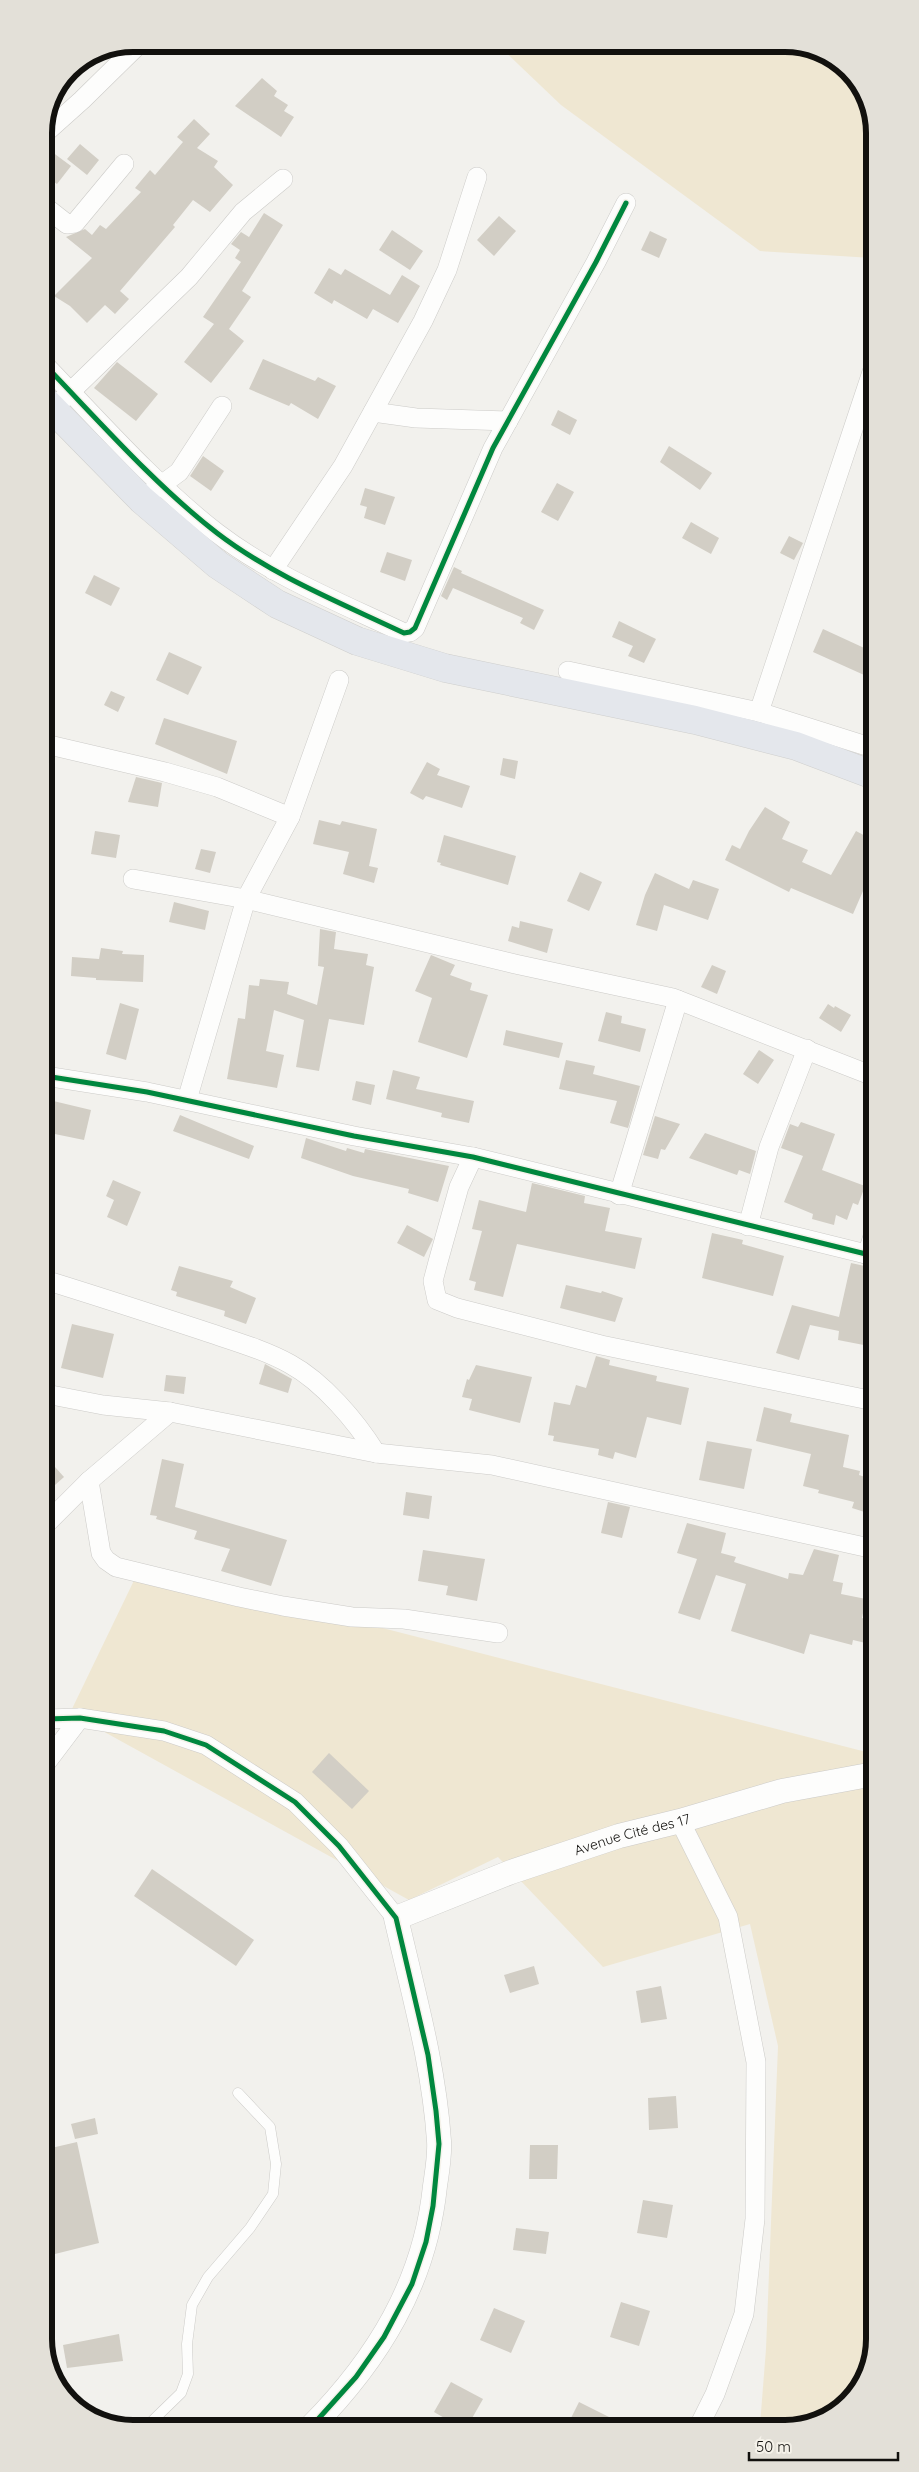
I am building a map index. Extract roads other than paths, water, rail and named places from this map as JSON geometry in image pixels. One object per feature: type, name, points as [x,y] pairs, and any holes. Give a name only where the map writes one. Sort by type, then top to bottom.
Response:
[{"type":"main road","points":[[56,400],[152,492],[218,565],[270,599],[357,641],[445,668],[694,720],[787,744],[866,772]]},
{"type":"street","points":[[53,126],[130,52]]},
{"type":"street","points":[[53,213],[67,224],[75,223],[124,164]]},
{"type":"street","points":[[272,570],[343,466],[422,321],[447,270],[477,177]]},
{"type":"street","points":[[56,400],[189,278],[243,212],[283,179]]},
{"type":"street","points":[[222,406],[179,472],[152,492],[218,533],[272,570],[404,633],[410,632],[415,628],[474,490],[508,421],[596,262],[626,203]]},
{"type":"street","points":[[760,712],[866,390]]},
{"type":"street","points":[[373,412],[416,418],[508,421]]},
{"type":"street","points":[[568,672],[760,712],[866,746]]},
{"type":"street","points":[[187,1100],[246,899],[290,817],[339,680]]},
{"type":"street","points":[[53,746],[165,772],[217,787],[290,817]]},
{"type":"street","points":[[133,879],[246,899],[515,964],[678,1000],[866,1073]]},
{"type":"street","points":[[619,1195],[678,1000]]},
{"type":"street","points":[[748,1226],[769,1147],[807,1050]]},
{"type":"street","points":[[53,1077],[187,1100],[354,1136],[473,1158],[866,1255]]},
{"type":"street","points":[[473,1158],[460,1187],[433,1281],[437,1300],[457,1308],[601,1345],[866,1399]]},
{"type":"street","points":[[52,1282],[240,1343],[290,1364],[330,1394],[342,1410],[360,1427],[376,1453]]},
{"type":"street","points":[[52,1395],[103,1405],[170,1412],[376,1453],[492,1465],[866,1546]]},
{"type":"street","points":[[52,1518],[89,1481],[170,1412]]},
{"type":"street","points":[[89,1481],[101,1553],[106,1560],[116,1567],[239,1598],[283,1606],[498,1633]]},
{"type":"street","points":[[52,1755],[80,1718]]},
{"type":"street","points":[[52,1719],[80,1718],[164,1731],[206,1745],[295,1802],[339,1846],[396,1918],[428,2055],[436,2111],[439,2144],[433,2206],[426,2242],[412,2284],[384,2337],[356,2377],[318,2419]]},
{"type":"street","name":"Avenue Cité des 17","points":[[396,1918],[511,1872],[619,1836],[680,1821],[782,1791],[866,1775]]},
{"type":"street","points":[[680,1821],[728,1917],[756,2062],[754,2219],[744,2314],[715,2394],[702,2420]]},
{"type":"lane","points":[[155,2419],[181,2394],[188,2374],[187,2344],[192,2306],[208,2276],[250,2228],[272,2194],[276,2164],[270,2128],[238,2093]]}]
